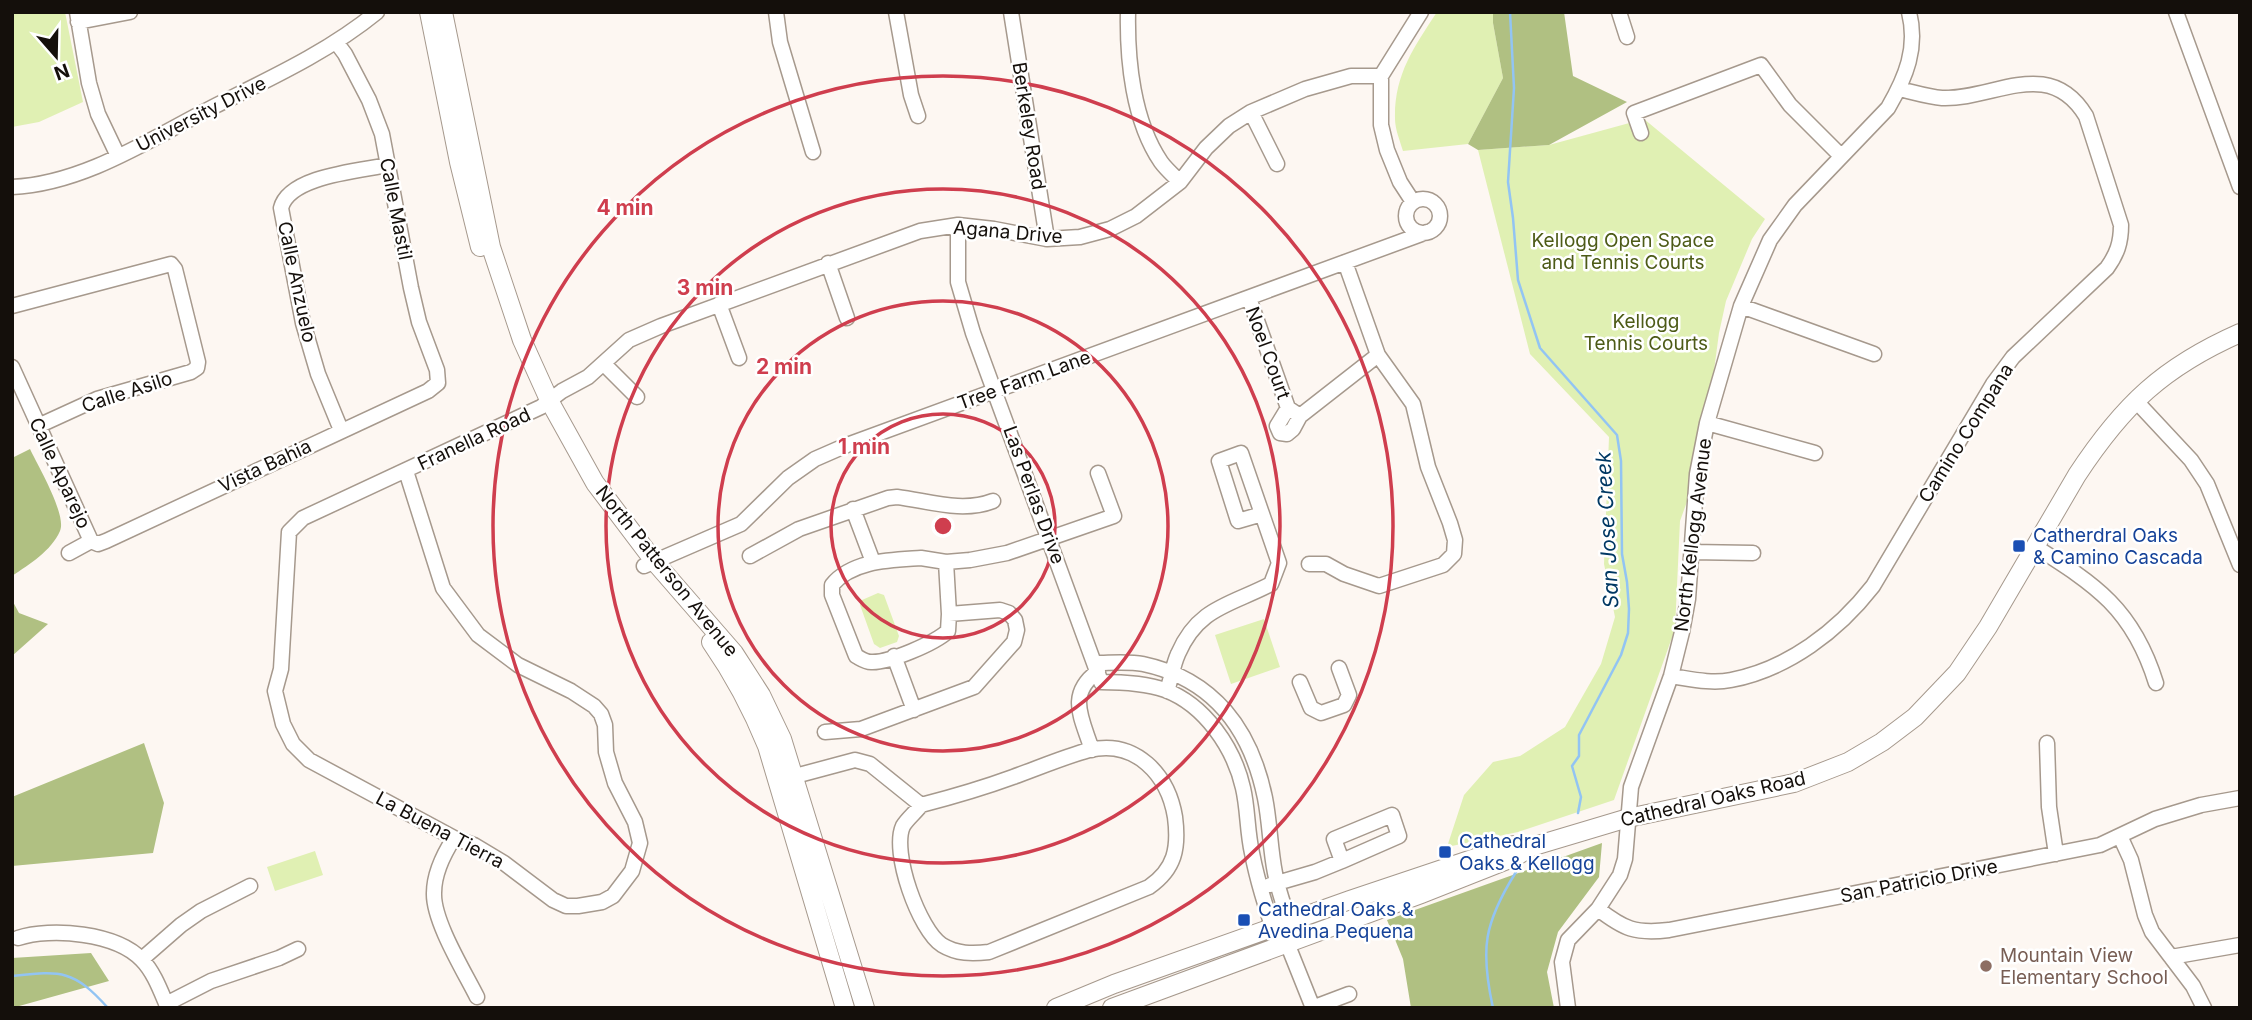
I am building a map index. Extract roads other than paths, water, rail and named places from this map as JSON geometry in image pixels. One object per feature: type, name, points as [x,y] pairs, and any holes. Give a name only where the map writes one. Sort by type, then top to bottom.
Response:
[{"type":"main road","name":"North Patterson Avenue","points":[[429,12],[478,244],[515,349],[595,483],[649,563],[712,625],[748,674],[782,739],[786,779],[845,1008]]},
{"type":"main road","name":"North Patterson Avenue","points":[[443,12],[491,247],[546,404]]},
{"type":"main road","name":"Cathedral Oaks Road","points":[[1055,1008],[1114,984],[1285,936],[1515,857],[1531,847],[1628,818],[1794,783],[1848,762],[1882,742],[1915,717],[1957,673],[1988,627],[2092,452],[2134,400],[2180,364],[2240,333]]},
{"type":"main road","name":"North Patterson Avenue","points":[[786,779],[865,1008]]},
{"type":"main road","name":"Cathedral Oaks Road","points":[[1112,1008],[1285,936]]},
{"type":"street","points":[[118,156],[98,114],[89,83],[77,17],[130,12]]},
{"type":"street","name":"University Drive","points":[[12,187],[52,181],[118,156],[336,42],[377,12]]},
{"type":"street","points":[[776,12],[780,42],[813,152]]},
{"type":"street","points":[[895,12],[911,95],[918,116]]},
{"type":"street","name":"Berkeley Road","points":[[1011,12],[1048,239]]},
{"type":"street","points":[[1128,12],[1127,38],[1137,99],[1147,133],[1161,162],[1180,182]]},
{"type":"street","points":[[1413,202],[1400,182],[1387,150],[1381,125],[1381,76],[1421,12]]},
{"type":"street","points":[[1619,12],[1627,37]]},
{"type":"street","name":"North Kellogg Avenue","points":[[1569,1008],[1562,962],[1568,940],[1598,909],[1620,875],[1625,859],[1631,787],[1671,676],[1688,599],[1697,474],[1707,424],[1741,306],[1770,240],[1794,205],[1888,108],[1899,89],[1908,71],[1911,55],[1909,12]]},
{"type":"street","points":[[2175,12],[2240,187]]},
{"type":"street","name":"Calle Mastil","points":[[336,42],[345,54],[377,118],[411,288],[419,322],[437,370],[438,383]]},
{"type":"street","points":[[1641,133],[1634,114],[1761,65],[1790,105],[1842,156]]},
{"type":"street","name":"Agana Drive","points":[[546,404],[588,377],[629,340],[719,304],[920,231],[958,225],[1048,239],[1080,237],[1110,229],[1136,216],[1180,182],[1206,149],[1229,126],[1251,112],[1305,89],[1351,76],[1381,76]]},
{"type":"street","name":"Camino Compana","points":[[1671,676],[1708,681],[1730,680],[1776,666],[1813,644],[1852,613],[1873,586],[1993,384],[2012,357],[2116,256],[2121,240],[2121,225],[2086,116],[2077,101],[2063,90],[2032,83],[1941,98],[1899,89]]},
{"type":"street","points":[[1251,112],[1277,164]]},
{"type":"street","name":"Calle Anzuelo","points":[[341,430],[318,374],[303,323],[281,208],[283,200],[290,192],[313,181],[388,165]]},
{"type":"street","points":[[1386,247],[1407,220],[1407,210],[1413,202],[1427,199],[1439,209],[1439,223],[1427,232],[1417,231],[1407,220]]},
{"type":"street","name":"Las Perlas Drive","points":[[958,225],[958,282],[973,333],[1098,672]]},
{"type":"street","name":"Tree Farm Lane","points":[[649,563],[741,524],[788,478],[815,459],[847,445],[1427,232]]},
{"type":"street","points":[[1309,564],[1326,564],[1344,574],[1379,586],[1443,565],[1454,554],[1455,540],[1428,467],[1413,404],[1378,355],[1345,262]]},
{"type":"street","name":"Calle Asilo","points":[[12,306],[171,264],[175,269],[198,362],[197,368],[191,372],[97,400],[38,426]]},
{"type":"street","points":[[828,264],[847,318]]},
{"type":"street","name":"Noel Court","points":[[1249,298],[1294,412],[1378,355]]},
{"type":"street","points":[[719,304],[739,358]]},
{"type":"street","points":[[1741,306],[1874,354]]},
{"type":"street","points":[[604,364],[636,397]]},
{"type":"street","name":"Calle Aparejo","points":[[12,367],[91,541]]},
{"type":"street","name":"Vista Bahia","points":[[69,553],[91,541],[98,544],[106,541],[428,391],[438,383]]},
{"type":"street","points":[[2134,400],[2191,460],[2207,484],[2240,565]]},
{"type":"street","name":"Franella Road","points":[[406,471],[546,404]]},
{"type":"street","points":[[1707,424],[1815,453]]},
{"type":"street","points":[[1167,691],[1177,655],[1192,629],[1212,610],[1271,584],[1279,563],[1241,453],[1219,461],[1238,521],[1262,514]]},
{"type":"street","name":"La Buena Tierra","points":[[406,471],[443,588],[478,635],[518,665],[571,691],[601,714],[605,725],[606,752],[615,783],[635,822],[640,843],[632,871],[613,896],[602,902],[578,906],[553,900],[504,863],[474,845],[454,838],[309,760],[293,744],[279,713],[275,691],[281,669],[289,533],[303,517],[406,471]]},
{"type":"street","points":[[946,562],[948,631],[939,639],[873,662],[856,656],[832,596],[832,585],[839,577],[873,562],[921,558],[946,562],[1007,553],[1114,516],[1098,473]]},
{"type":"street","points":[[750,556],[799,529],[853,509],[898,497],[954,506],[981,506],[993,501]]},
{"type":"street","points":[[853,509],[873,562]]},
{"type":"street","points":[[2034,546],[2095,586],[2120,611],[2148,658],[2156,682]]},
{"type":"street","points":[[1691,552],[1753,553]]},
{"type":"street","points":[[825,732],[861,729],[974,687],[1013,642],[1017,630],[1015,620],[1009,613],[1000,610],[949,614]]},
{"type":"street","points":[[894,656],[914,710]]},
{"type":"street","points":[[1091,750],[1078,705],[1085,681],[1098,672],[1140,663],[1174,672],[1202,688],[1219,702],[1247,743],[1261,781],[1285,936]]},
{"type":"street","points":[[1300,682],[1311,708],[1321,713],[1344,705],[1349,695],[1339,668]]},
{"type":"street","points":[[1098,672],[1167,691],[1203,715],[1219,734],[1237,768],[1243,788],[1260,890],[1285,936],[1312,1008],[1349,994]]},
{"type":"street","points":[[2047,743],[2049,807],[2056,854]]},
{"type":"street","points":[[1113,749],[1139,758],[1151,766],[1161,778],[1172,802],[1176,824],[1175,851],[1171,866],[1163,878],[1149,887],[989,952],[972,954],[953,951],[929,934],[899,851],[904,825],[921,805],[972,792],[1091,750],[1113,749]]},
{"type":"street","points":[[786,779],[855,760],[870,764],[921,805]]},
{"type":"street","name":"San Patricio Drive","points":[[1598,909],[1633,931],[1649,933],[1668,930],[2100,845],[2155,819],[2201,805],[2240,798]]},
{"type":"street","points":[[2120,836],[2131,860],[2152,932],[2193,986],[2204,1008]]},
{"type":"street","points":[[454,838],[442,857],[436,875],[434,906],[477,998]]},
{"type":"street","points":[[1260,890],[1277,881],[1315,872],[1342,861]]},
{"type":"street","points":[[142,959],[201,911],[250,886]]},
{"type":"street","points":[[18,938],[30,934],[81,934],[114,942],[142,959],[167,1006],[211,982],[298,949]]},
{"type":"street","points":[[2171,957],[2240,944]]},
{"type":"waterway","name":"San Jose Creek","points":[[1510,12],[1514,88],[1508,182],[1518,280],[1540,348],[1617,435],[1621,461],[1622,554],[1627,582],[1628,633],[1621,655],[1579,735],[1579,756],[1572,766],[1581,797],[1578,813]]},
{"type":"waterway","name":"San Jose Creek","points":[[1493,1008],[1487,969],[1488,937],[1497,906],[1516,872]]},
{"type":"waterway","points":[[12,976],[43,973],[65,975],[85,986],[108,1008]]},
{"type":"place","name":"Catherdral Oaks & Camino Cascada","points":[[2019,546]]},
{"type":"place","name":"Cathedral Oaks & Kellogg","points":[[1445,852]]},
{"type":"place","name":"Cathedral Oaks & Avedina Pequena","points":[[1244,920]]},
{"type":"place","name":"Mountain View Elementary School","points":[[1986,966]]},
{"type":"park label","name":"Kellogg Open Space and Tennis Courts","points":[[1623,251]]},
{"type":"park label","name":"Kellogg Tennis Courts","points":[[1646,332]]}]
